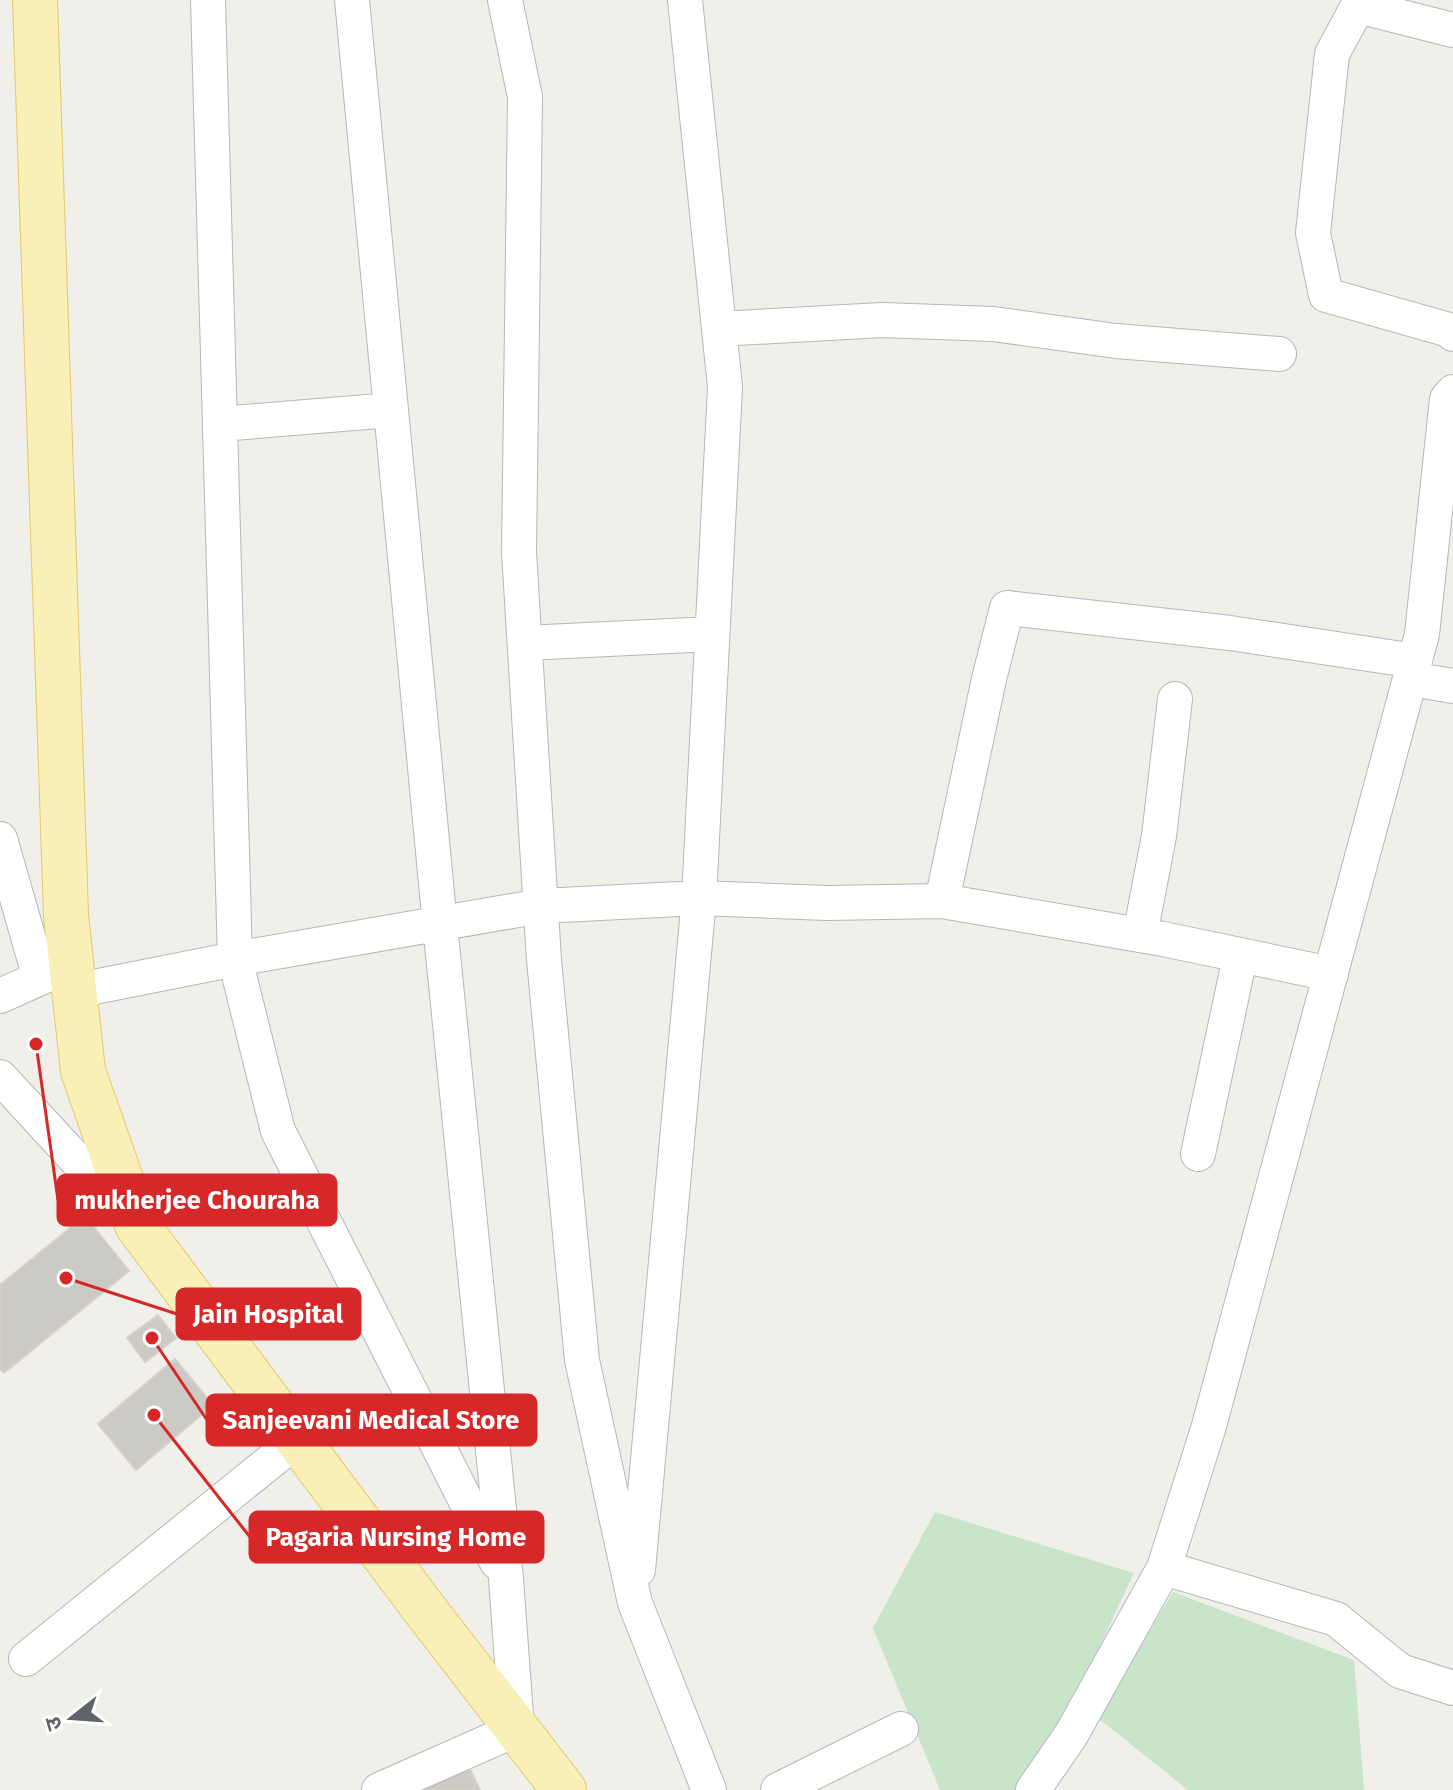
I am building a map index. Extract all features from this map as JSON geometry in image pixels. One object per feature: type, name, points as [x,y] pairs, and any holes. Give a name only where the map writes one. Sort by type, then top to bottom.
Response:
[{"type":"main road","points":[[35,0],[65,899],[62,978],[83,1071],[137,1225],[564,1790]]},
{"type":"street","points":[[208,0],[235,959],[278,1131],[506,1579]]},
{"type":"street","points":[[352,0],[506,1579],[517,1729],[379,1790]]},
{"type":"street","points":[[505,0],[525,97],[519,552],[541,906],[582,1360],[635,1603],[709,1790]]},
{"type":"street","points":[[635,1603],[699,898],[725,387],[685,0]]},
{"type":"street","points":[[1452,330],[1326,295],[1313,233],[1332,54],[1357,3],[1453,30]]},
{"type":"street","points":[[719,329],[882,320],[993,324],[1116,341],[1279,354]]},
{"type":"street","points":[[1045,1786],[1164,1568],[1209,1426],[1422,634],[1447,399],[1453,392]]},
{"type":"street","points":[[221,424],[391,410]]},
{"type":"street","points":[[942,901],[1007,608],[1230,633],[1413,670],[1453,686]]},
{"type":"street","points":[[525,643],[712,634]]},
{"type":"street","points":[[1140,935],[1159,836],[1175,699]]},
{"type":"street","points":[[0,839],[62,978]]},
{"type":"street","points":[[0,996],[62,978],[235,959],[541,906],[699,898],[827,903],[942,901],[1140,935],[1331,974]]},
{"type":"street","points":[[1198,1154],[1240,957]]},
{"type":"street","points":[[0,1077],[137,1225]]},
{"type":"street","points":[[26,1659],[297,1440]]},
{"type":"street","points":[[1164,1568],[1336,1619],[1400,1671],[1453,1688]]},
{"type":"street","points":[[778,1790],[901,1729]]},
{"type":"green space","points":[[935,1512],[1134,1573],[1062,1727],[1016,1790],[940,1790],[873,1628]]},
{"type":"green space","points":[[1173,1592],[1354,1660],[1364,1790],[1188,1790],[1098,1718]]},
{"type":"building","points":[[85,1216],[129,1271],[4,1373],[0,1369],[0,1285]]},
{"type":"building","points":[[158,1315],[176,1338],[145,1362],[127,1338]]},
{"type":"building","points":[[175,1359],[213,1405],[136,1470],[98,1424]]},
{"type":"building","points":[[466,1761],[480,1790],[405,1790]]},
{"type":"place","name":"mukherjee Chouraha","points":[[36,1044]]},
{"type":"place","name":"Jain Hospital","points":[[66,1278]]},
{"type":"place","name":"Sanjeevani Medical Store","points":[[152,1338]]},
{"type":"place","name":"Pagaria Nursing Home","points":[[154,1415]]}]
